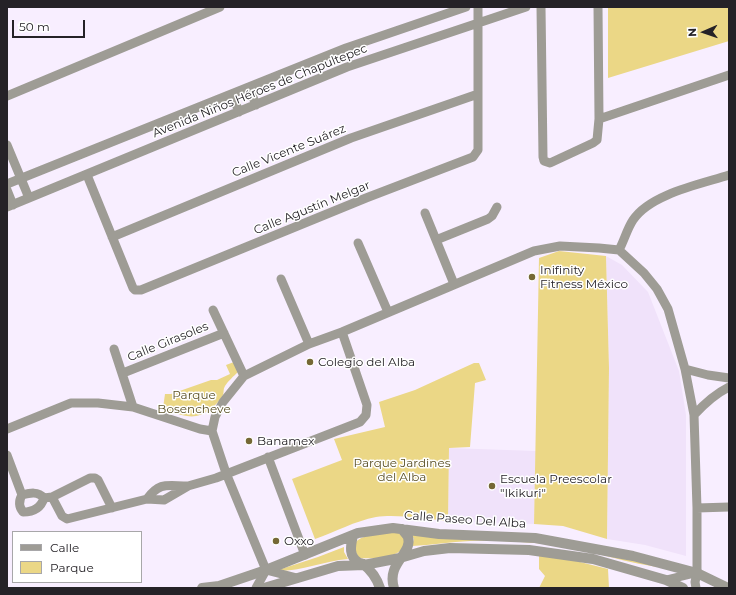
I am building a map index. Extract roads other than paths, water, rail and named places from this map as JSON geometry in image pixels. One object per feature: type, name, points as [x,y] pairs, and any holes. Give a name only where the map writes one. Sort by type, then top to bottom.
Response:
[{"type":"street","points":[[7,96],[220,7]]},
{"type":"street","name":"Avenida Niños Héroes de Chapultepec","points":[[7,184],[346,48],[466,7]]},
{"type":"street","name":"Calle Agustín Melgar","points":[[87,175],[133,288],[135,290],[141,290],[366,198],[473,157],[478,150],[478,7]]},
{"type":"street","name":"Avenida Niños Héroes de Chapultepec","points":[[10,206],[347,67],[478,22],[495,12],[526,7]]},
{"type":"street","points":[[541,7],[543,157],[544,161],[550,162],[597,140],[599,119],[598,7]]},
{"type":"street","points":[[599,119],[729,75]]},
{"type":"street","points":[[249,87],[256,105]]},
{"type":"street","points":[[232,94],[240,112]]},
{"type":"street","name":"Calle Vicente Suárez","points":[[112,237],[351,138],[478,94]]},
{"type":"street","points":[[7,144],[29,198]]},
{"type":"street","points":[[619,250],[633,220],[643,208],[659,198],[729,175]]},
{"type":"street","points":[[7,190],[10,206]]},
{"type":"street","points":[[436,240],[488,219],[497,207]]},
{"type":"street","points":[[425,213],[454,284]]},
{"type":"street","points":[[358,243],[388,312]]},
{"type":"street","points":[[266,570],[226,473],[212,431],[215,417],[223,402],[244,376],[309,344],[342,332],[534,251],[560,246],[619,250],[644,273],[657,289],[668,309],[685,369],[694,415],[697,508],[696,588]]},
{"type":"street","points":[[281,279],[309,344]]},
{"type":"street","points":[[213,310],[224,333]]},
{"type":"street","points":[[147,499],[153,490],[158,487],[188,486],[216,478],[360,422],[366,415],[367,405],[342,332]]},
{"type":"street","name":"Calle Girasoles","points":[[123,373],[224,333],[244,376]]},
{"type":"street","name":"Calle Girasoles","points":[[114,349],[133,407]]},
{"type":"street","points":[[685,369],[708,375],[729,378]]},
{"type":"street","points":[[694,415],[715,394],[729,387]]},
{"type":"street","points":[[7,429],[71,403],[98,403],[133,407],[200,429],[212,431]]},
{"type":"street","points":[[7,455],[22,496]]},
{"type":"street","points":[[268,457],[305,555]]},
{"type":"street","points":[[112,508],[98,480],[95,478],[90,478],[48,498],[40,507],[34,510],[24,512],[20,509],[19,500],[22,496],[35,493],[41,494],[48,498],[64,519],[67,519],[112,508],[147,499],[164,500],[188,486]]},
{"type":"street","points":[[697,508],[729,507]]},
{"type":"street","name":"Calle Paseo Del Alba","points":[[202,588],[219,586],[266,570],[358,533],[393,528],[439,534],[535,538],[633,556],[696,572],[728,588]]},
{"type":"street","points":[[394,588],[392,577],[393,570],[406,551],[408,544],[408,537],[402,530]]},
{"type":"street","points":[[353,535],[351,544],[353,557],[374,574],[380,588]]},
{"type":"street","points":[[264,588],[338,566],[364,565],[400,558],[424,551],[450,548],[529,550],[593,559],[666,580],[683,588]]},
{"type":"street","points":[[266,570],[297,578]]},
{"type":"street","points":[[256,588],[266,570]]},
{"type":"street","points":[[666,580],[696,572]]},
{"type":"place","name":"Inifinity Fitness México","points":[[532,277]]},
{"type":"place","name":"Colegio del Alba","points":[[310,362]]},
{"type":"place","name":"Banamex","points":[[249,441]]},
{"type":"place","name":"Escuela Preescolar \"Ikikuri\"","points":[[492,486]]},
{"type":"place","name":"Oxxo","points":[[276,541]]},
{"type":"park label","name":"Parque Bosencheve","points":[[194,402]]},
{"type":"park label","name":"Parque Jardines del Alba","points":[[402,470]]}]
